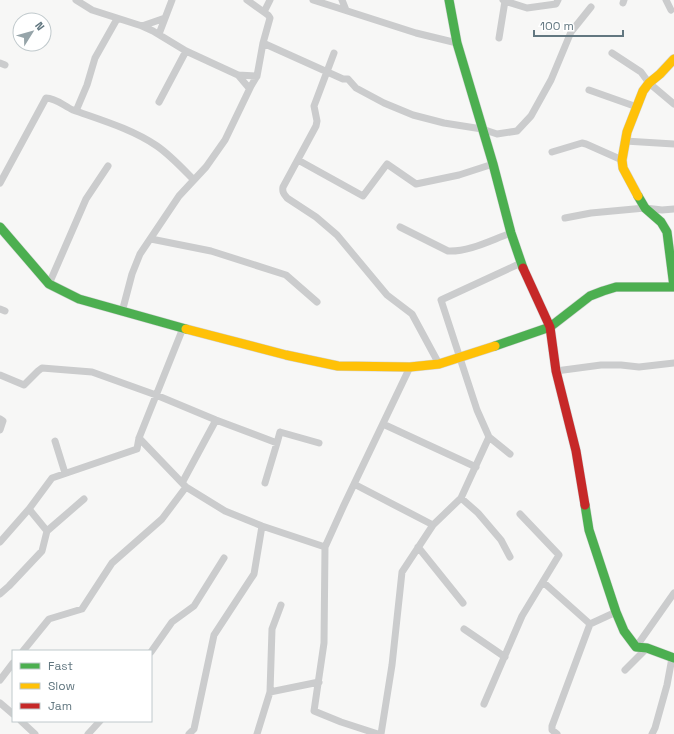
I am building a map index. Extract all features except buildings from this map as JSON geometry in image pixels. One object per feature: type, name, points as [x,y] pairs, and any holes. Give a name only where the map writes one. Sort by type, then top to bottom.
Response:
[{"type":"street","points":[[76,0],[92,10],[142,26],[186,51],[238,75],[256,76]]},
{"type":"street","points":[[158,34],[172,0]]},
{"type":"street","points":[[122,312],[132,274],[140,254],[179,196],[193,179],[206,167],[225,140],[256,76],[262,43],[270,21],[268,15],[247,0]]},
{"type":"street","points":[[264,12],[270,0]]},
{"type":"street","points":[[313,0],[416,33],[457,42]]},
{"type":"street","points":[[342,0],[346,10]]},
{"type":"street","points":[[449,0],[457,42],[493,164],[511,232],[521,263],[550,327],[556,371],[576,451],[590,530],[616,612],[624,631],[636,647],[647,648],[673,658],[667,685],[652,734]]},
{"type":"street","points":[[499,38],[504,0],[527,8],[556,4],[558,0]]},
{"type":"street","points":[[666,0],[671,10]]},
{"type":"street","points":[[262,43],[343,79],[348,79],[356,88],[384,103],[413,115],[444,123],[482,129],[497,134],[517,131],[531,116],[551,80],[571,32],[591,7]]},
{"type":"street","points":[[142,26],[164,18]]},
{"type":"street","points":[[76,111],[87,85],[95,58],[117,19]]},
{"type":"street","points":[[159,102],[186,51]]},
{"type":"street","points":[[334,53],[314,106],[317,121],[316,126],[283,187],[283,194],[337,235],[387,295],[412,314],[439,364]]},
{"type":"street","points":[[612,53],[640,72],[649,83],[674,104]]},
{"type":"street","points":[[0,227],[49,284],[79,299],[122,312],[286,355],[338,366],[410,367],[439,364],[550,327],[590,296],[603,291],[616,287],[674,287],[667,232],[661,222],[645,208],[623,168],[622,160],[627,132],[643,91],[649,83],[674,59]]},
{"type":"street","points":[[238,75],[249,88]]},
{"type":"street","points":[[589,90],[637,107]]},
{"type":"street","points":[[0,183],[46,98],[50,98],[76,111],[99,119],[153,143],[193,179]]},
{"type":"street","points":[[625,141],[674,144]]},
{"type":"street","points":[[552,152],[582,143],[622,160]]},
{"type":"street","points":[[298,160],[363,196],[387,164],[416,184],[459,175],[493,164]]},
{"type":"street","points":[[49,284],[86,199],[108,166]]},
{"type":"street","points":[[565,218],[591,213],[645,208],[662,210],[674,209]]},
{"type":"street","points":[[400,226],[448,251],[456,251],[482,244],[511,232]]},
{"type":"street","points":[[151,239],[210,251],[286,275],[317,302]]},
{"type":"street","points":[[510,454],[489,437],[477,410],[441,300],[521,263]]},
{"type":"street","points":[[0,542],[52,478],[137,449],[139,438],[183,328]]},
{"type":"street","points":[[556,371],[601,365],[639,366],[674,363]]},
{"type":"street","points":[[410,367],[325,547],[324,643],[314,711],[341,722],[380,734],[392,665],[402,572],[433,525],[461,498],[489,437]]},
{"type":"street","points":[[0,375],[24,385],[42,368],[84,370],[156,395],[277,443]]},
{"type":"street","points":[[0,419],[3,421],[0,430]]},
{"type":"street","points":[[24,650],[49,619],[82,609],[112,563],[162,519],[184,485],[216,420]]},
{"type":"street","points":[[383,424],[476,467]]},
{"type":"street","points":[[265,483],[280,432],[319,444]]},
{"type":"street","points":[[139,438],[184,485],[224,512],[325,547]]},
{"type":"street","points":[[55,441],[65,473]]},
{"type":"street","points":[[354,484],[433,525]]},
{"type":"street","points":[[461,498],[478,513],[501,540],[510,557]]},
{"type":"street","points":[[0,594],[42,550],[47,531],[84,499]]},
{"type":"street","points":[[29,508],[47,531]]},
{"type":"street","points":[[484,704],[522,616],[559,555],[520,514]]},
{"type":"street","points":[[189,734],[194,729],[214,635],[254,574],[262,526]]},
{"type":"street","points":[[418,547],[463,603]]},
{"type":"street","points":[[152,651],[172,622],[194,606],[224,558]]},
{"type":"street","points":[[543,582],[590,624]]},
{"type":"street","points":[[636,647],[674,594]]},
{"type":"street","points":[[257,734],[270,692],[272,629],[281,605]]},
{"type":"street","points":[[557,734],[552,730],[552,726],[590,624],[616,612]]},
{"type":"street","points":[[464,629],[505,657]]},
{"type":"street","points":[[625,670],[647,648]]},
{"type":"street","points":[[0,680],[12,664]]},
{"type":"street","points":[[270,692],[319,682]]},
{"type":"street","points":[[0,703],[12,713]]},
{"type":"street","points":[[22,722],[35,734]]},
{"type":"street","points":[[88,734],[99,722]]},
{"type":"traffic: fast","points":[[449,0],[457,43],[493,164],[511,233],[523,268]]},
{"type":"traffic: fast","points":[[495,346],[550,327],[590,296],[603,291],[616,287],[674,287],[667,232],[661,222],[645,208],[638,196]]},
{"type":"traffic: fast","points":[[0,227],[49,284],[79,299],[186,329]]},
{"type":"traffic: fast","points":[[585,505],[589,530],[616,612],[624,631],[636,647],[647,648],[674,658]]},
{"type":"traffic: slow","points":[[638,196],[623,168],[622,160],[627,132],[643,91],[649,83],[674,59]]},
{"type":"traffic: slow","points":[[186,329],[286,355],[338,366],[410,367],[439,364],[495,346]]},
{"type":"traffic: jam","points":[[523,268],[550,327],[556,371],[576,451],[585,505]]}]
